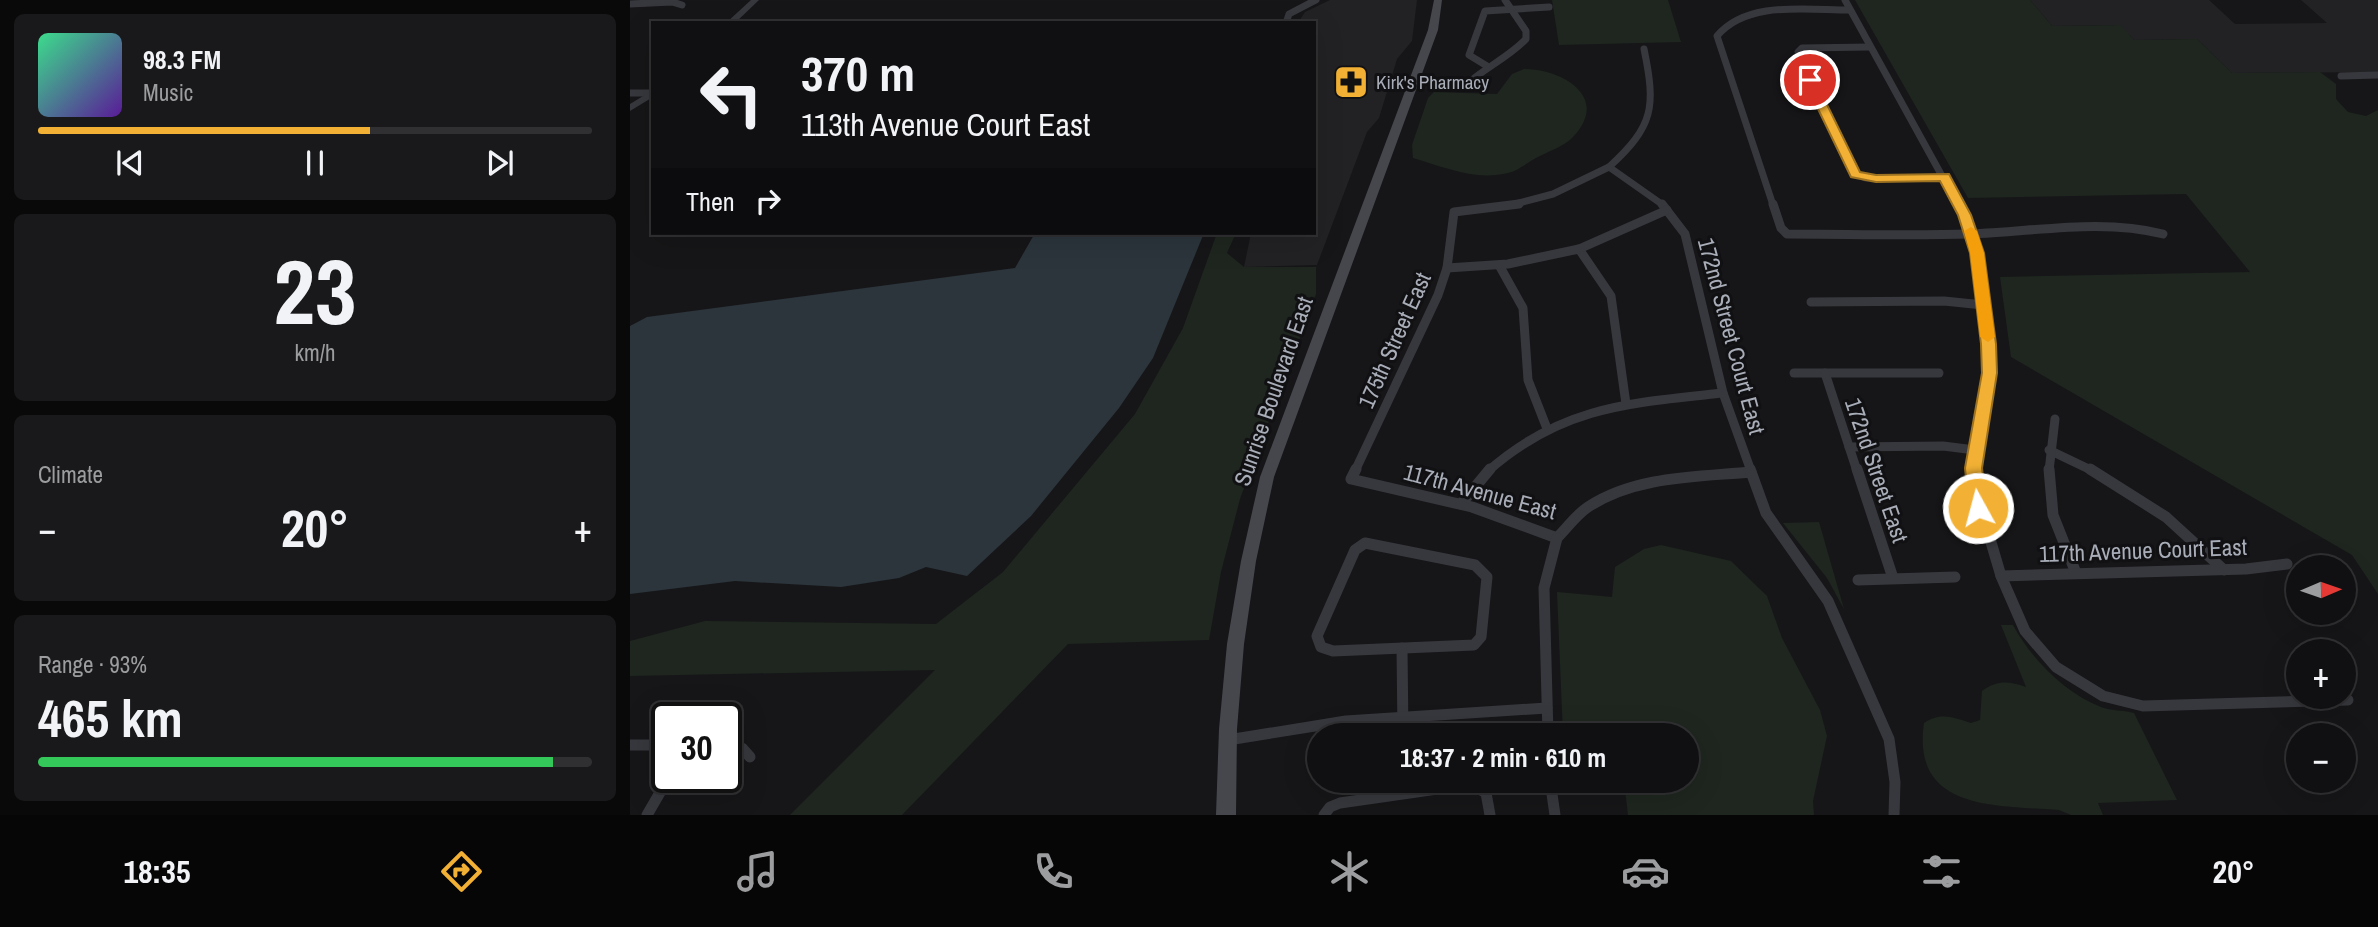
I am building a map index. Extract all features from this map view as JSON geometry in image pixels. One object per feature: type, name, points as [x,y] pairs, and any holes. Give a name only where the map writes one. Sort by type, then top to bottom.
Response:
[{"type":"main road","name":"Sunrise Boulevard East","points":[[1226,815],[1228,740],[1237,615],[1266,477],[1433,30],[1438,0]]},
{"type":"street","points":[[732,21],[755,0]]},
{"type":"street","points":[[1287,21],[1289,14],[1316,0]]},
{"type":"street","points":[[1467,84],[1487,66],[1516,50],[1526,38],[1526,31],[1505,0]]},
{"type":"street","points":[[1844,0],[1944,177],[1972,234],[1983,305],[1989,373],[1975,450],[1975,488],[1978,508],[2001,576],[2031,639],[2056,667],[2089,690],[2117,701],[2143,706],[2286,702]]},
{"type":"street","points":[[630,4],[672,2],[682,5]]},
{"type":"street","points":[[1487,66],[1469,55],[1485,11],[1549,7]]},
{"type":"street","points":[[1850,10],[1758,13],[1730,22],[1717,36],[1781,228],[1787,234],[1972,234],[2031,229],[2124,228],[2163,234]]},
{"type":"street","points":[[1870,47],[1799,49],[1799,55],[1852,171],[1858,176],[1944,177]]},
{"type":"street","points":[[1609,167],[1640,139],[1647,126],[1653,101],[1644,49]]},
{"type":"street","points":[[2341,76],[2378,75]]},
{"type":"street","points":[[630,93],[651,93]]},
{"type":"street","points":[[630,108],[651,94]]},
{"type":"street","name":"172nd Street Court East","points":[[1609,167],[1644,188],[1667,210],[1678,223],[1690,249],[1723,393],[1773,528],[1819,585],[1828,601],[1889,739],[1895,782],[1894,815]]},
{"type":"street","name":"175th Street East","points":[[1351,478],[1425,326],[1447,268],[1454,212],[1522,205],[1588,180],[1609,167]]},
{"type":"street","points":[[1447,268],[1499,265],[1579,248],[1667,210]]},
{"type":"street","points":[[1579,248],[1611,296],[1626,404]]},
{"type":"street","points":[[1499,265],[1523,308],[1528,380],[1546,426]]},
{"type":"street","points":[[1811,302],[1944,301],[1983,305]]},
{"type":"street","points":[[1794,373],[1939,373]]},
{"type":"street","name":"172nd Street East","points":[[1825,373],[1894,578]]},
{"type":"street","points":[[1461,504],[1482,474],[1495,462],[1546,426],[1626,404],[1723,393]]},
{"type":"street","points":[[2055,419],[2046,471],[2053,518],[2076,573]]},
{"type":"street","points":[[1849,447],[1943,446],[1975,450]]},
{"type":"street","points":[[2049,450],[2098,473],[2158,514],[2197,542],[2224,570]]},
{"type":"street","name":"117th Avenue East","points":[[1351,478],[1461,504],[1557,538],[1586,508],[1610,495],[1648,484],[1751,472]]},
{"type":"street","points":[[1548,723],[1544,589],[1557,538]]},
{"type":"street","points":[[1365,543],[1375,543],[1475,565],[1483,570],[1487,577],[1482,637],[1474,645],[1402,648],[1333,651],[1321,647],[1317,636],[1355,550],[1365,543]]},
{"type":"street","name":"117th Avenue Court East","points":[[2001,576],[2224,570],[2286,564]]},
{"type":"street","points":[[1858,580],[1955,577]]},
{"type":"street","points":[[1402,648],[1402,723]]},
{"type":"street","points":[[1228,740],[1281,727],[1401,716],[1547,708]]},
{"type":"street","points":[[630,745],[651,745]]},
{"type":"street","points":[[742,748],[750,757]]},
{"type":"street","points":[[648,815],[660,793]]},
{"type":"street","points":[[1324,815],[1330,807],[1340,803],[1382,793]]},
{"type":"street","points":[[1486,793],[1490,815]]},
{"type":"street","points":[[1552,793],[1555,815]]},
{"type":"shaded area","points":[[1330,0],[1417,0],[1412,41],[1397,59],[1379,118],[1367,132],[1317,265],[1244,267],[1251,235],[1316,235],[1316,21],[1299,21],[1305,12]]},
{"type":"shaded area","points":[[1552,0],[1668,0],[1681,42],[1559,45]]},
{"type":"shaded area","points":[[1855,0],[2030,0],[2052,26],[2121,25],[2134,40],[2197,39],[2232,73],[2320,72],[2336,84],[2336,99],[2348,112],[2366,116],[2378,110],[2378,594],[2356,561],[2356,555],[2011,357],[2000,277],[2250,272],[2186,194],[1968,198]]},
{"type":"shaded area","points":[[2030,0],[2209,0],[2235,24],[2327,23],[2301,0],[2378,0],[2378,72],[2232,73],[2197,39],[2134,40],[2120,25],[2052,26]]},
{"type":"shaded area","points":[[1524,69],[1539,70],[1566,80],[1577,88],[1584,98],[1587,110],[1583,123],[1570,140],[1515,171],[1496,175],[1460,172],[1413,158],[1412,145],[1428,98],[1434,92],[1497,94],[1512,74]]},
{"type":"shaded area","points":[[1034,235],[1203,235],[1153,358],[1119,408],[1031,516],[967,576],[926,567],[899,578],[841,587],[735,581],[630,594],[630,326],[647,317],[1015,268]]},
{"type":"shaded area","points":[[1216,235],[1235,235],[1227,253],[1244,267],[1316,267],[1316,294],[1240,499],[1221,572],[1209,640],[1068,644],[902,815],[790,815],[935,670],[630,676],[630,641],[705,621],[936,624],[1003,572],[1135,414],[1183,328]]},
{"type":"shaded area","points":[[1819,522],[1844,609],[1827,578],[1783,523]]},
{"type":"shaded area","points":[[1661,545],[1731,561],[1767,596],[1782,638],[1820,710],[1827,736],[1813,801],[1814,815],[1628,815],[1625,793],[1699,793],[1699,723],[1562,723],[1557,592],[1612,597],[1615,567],[1644,549]]},
{"type":"shaded area","points":[[2001,625],[2013,625],[2040,663],[2075,693],[2105,708],[2134,713],[2177,800],[2098,803],[2103,815],[2071,815],[2059,810],[1986,804],[1964,798],[1945,788],[1931,773],[1924,752],[1924,723],[1941,717],[1952,717],[1971,723],[1980,720],[1982,691],[2003,683],[2026,687]]},
{"type":"slow traffic","points":[[1971,231],[1977,253],[1988,337]]},
{"type":"place","name":"Kirk's Pharmacy","points":[[1351,82]]},
{"type":"route","points":[[1810,80],[1852,171],[1861,177],[1876,179],[1944,177],[1965,215],[1977,253],[1989,344],[1989,373],[1974,468],[1978,508]]}]
